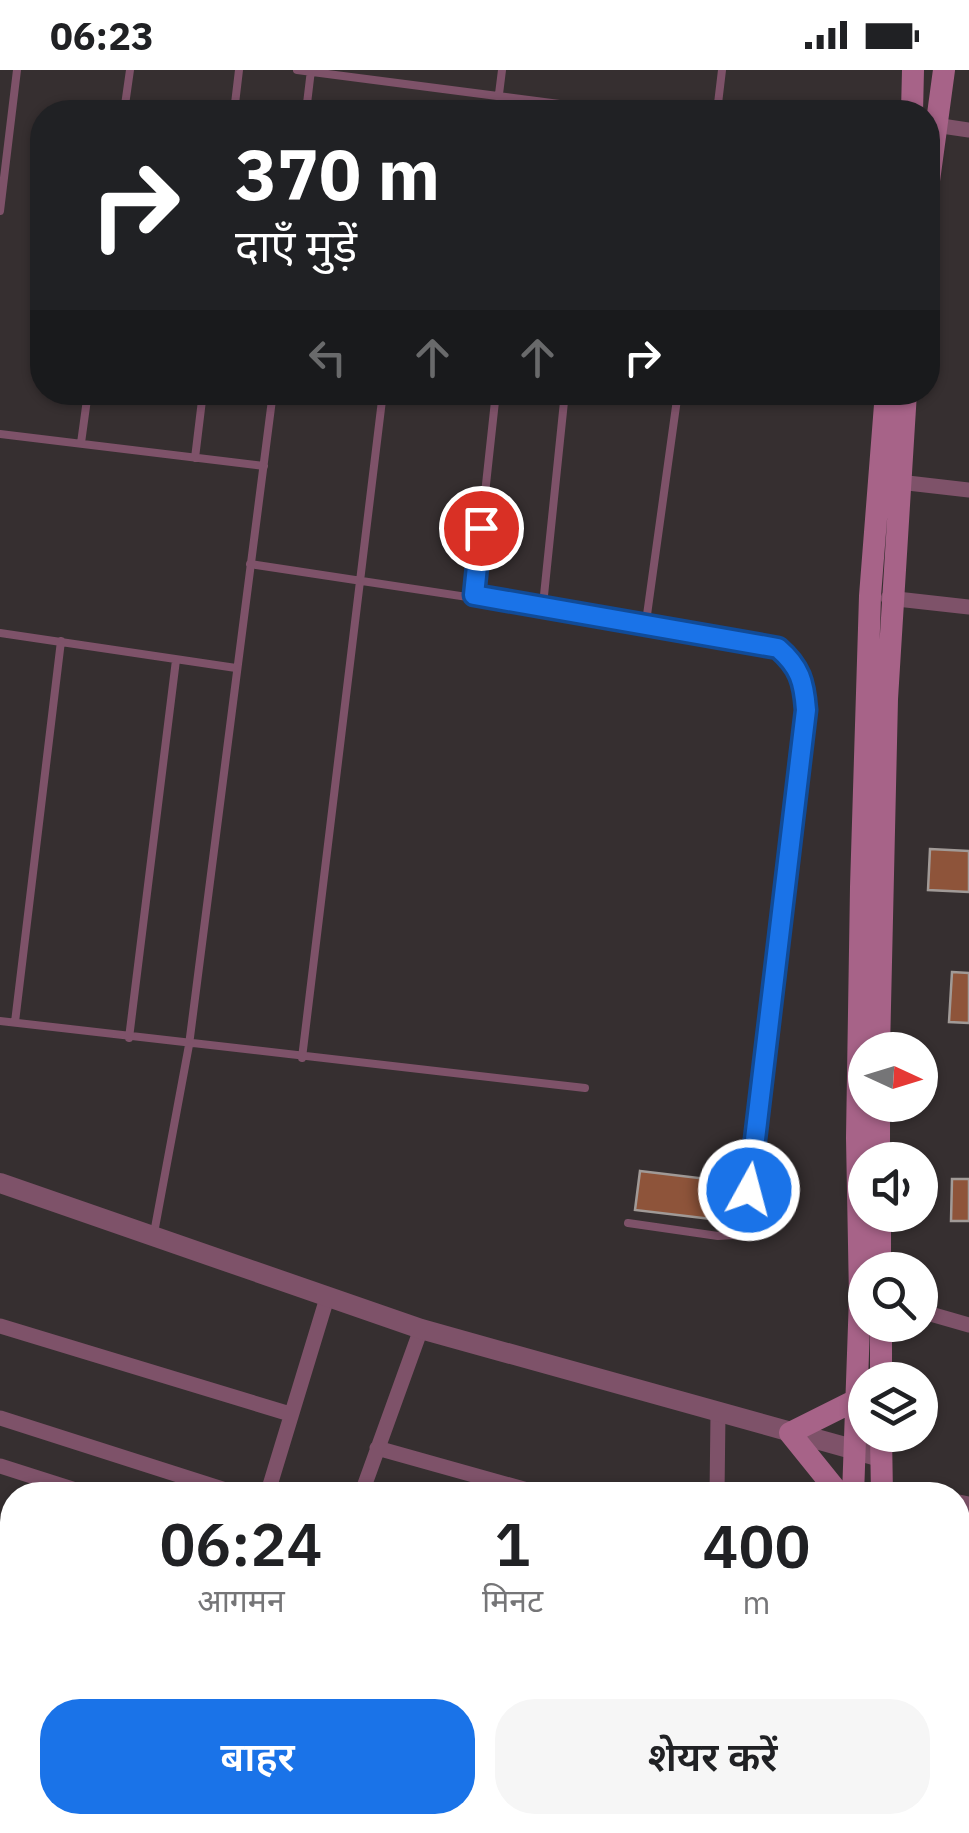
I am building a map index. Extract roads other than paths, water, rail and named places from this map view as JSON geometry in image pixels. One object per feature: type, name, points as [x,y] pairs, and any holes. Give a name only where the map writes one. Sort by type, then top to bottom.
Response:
[{"type":"main road","points":[[912,100],[913,70]]},
{"type":"main road","points":[[939,100],[944,70]]},
{"type":"main road","points":[[856,1362],[861,888],[870,596],[885,405]]},
{"type":"main road","points":[[879,1032],[883,809],[905,405]]},
{"type":"main road","points":[[830,1482],[790,1433],[848,1404]]},
{"type":"main road","points":[[853,1482],[854,1452]]},
{"type":"main road","points":[[881,1452],[882,1482]]},
{"type":"street","points":[[940,127],[969,130]]},
{"type":"street","points":[[898,482],[969,490]]},
{"type":"street","points":[[870,596],[969,606]]},
{"type":"street","points":[[0,1183],[420,1330],[848,1448]]},
{"type":"street","points":[[275,1482],[290,1414],[327,1298]]},
{"type":"street","points":[[938,1316],[969,1325]]},
{"type":"street","points":[[0,1326],[290,1414]]},
{"type":"street","points":[[365,1482],[420,1330]]},
{"type":"street","points":[[717,1482],[718,1414]]},
{"type":"street","points":[[0,1418],[200,1482]]},
{"type":"street","points":[[376,1448],[483,1482]]},
{"type":"street","points":[[0,1466],[34,1482]]},
{"type":"lane","points":[[0,211],[17,70]]},
{"type":"lane","points":[[126,100],[130,70]]},
{"type":"lane","points":[[235,100],[239,70]]},
{"type":"lane","points":[[297,70],[378,75],[540,100]]},
{"type":"lane","points":[[499,94],[502,70]]},
{"type":"lane","points":[[718,100],[722,70]]},
{"type":"lane","points":[[307,100],[311,71]]},
{"type":"lane","points":[[81,443],[86,405]]},
{"type":"lane","points":[[195,458],[201,405]]},
{"type":"lane","points":[[154,1238],[189,1045],[271,405]]},
{"type":"lane","points":[[302,1058],[382,405]]},
{"type":"lane","points":[[474,595],[495,405]]},
{"type":"lane","points":[[544,606],[564,405]]},
{"type":"lane","points":[[646,622],[676,405]]},
{"type":"lane","points":[[0,434],[264,466]]},
{"type":"lane","points":[[250,564],[646,622],[778,648],[795,663],[804,684],[806,710],[752,1168],[741,1227],[734,1235],[718,1236],[628,1223]]},
{"type":"lane","points":[[0,633],[236,668]]},
{"type":"lane","points":[[15,1022],[61,641]]},
{"type":"lane","points":[[129,1038],[176,660]]},
{"type":"lane","points":[[0,1020],[189,1045],[585,1088]]}]
